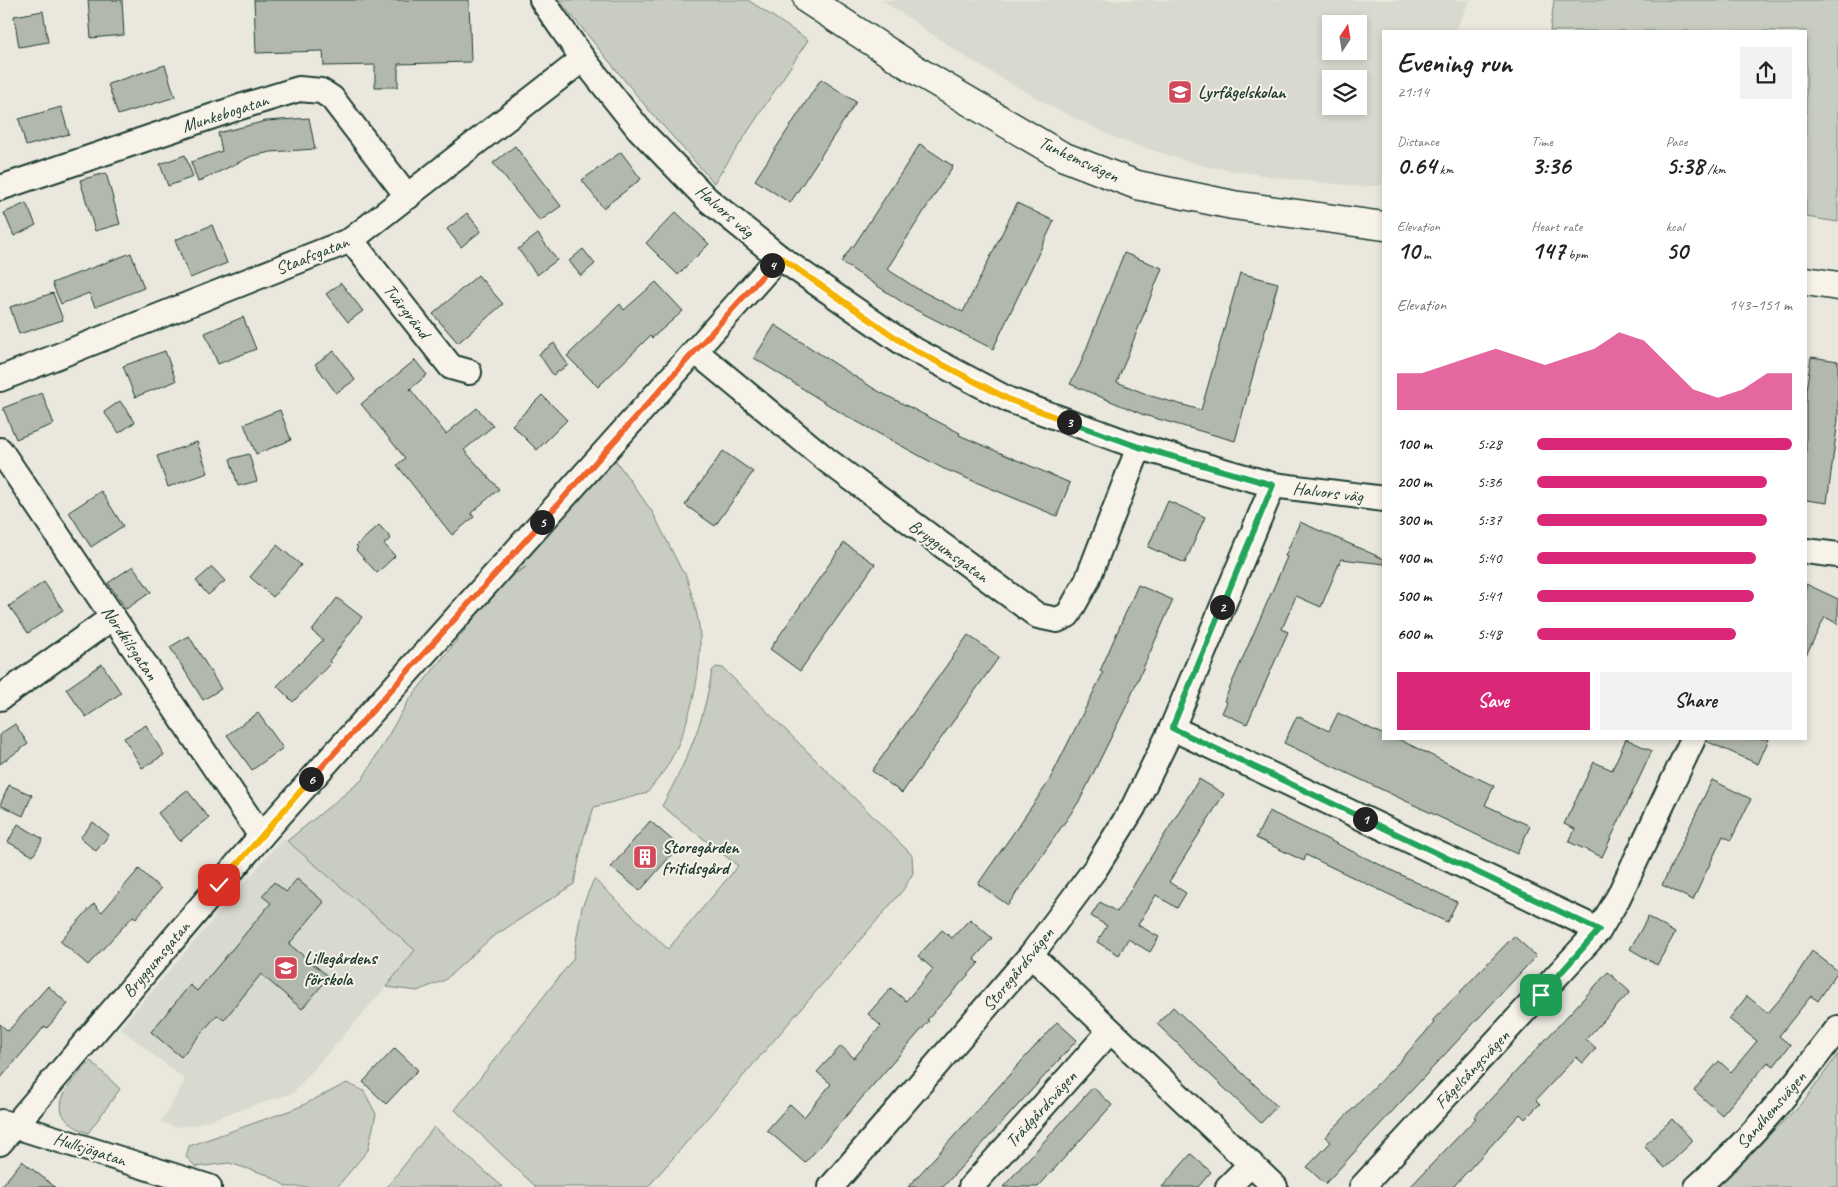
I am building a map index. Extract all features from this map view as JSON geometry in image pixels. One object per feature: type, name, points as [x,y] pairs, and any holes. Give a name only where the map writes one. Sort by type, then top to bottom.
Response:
[{"type":"street","name":"Halvors väg","points":[[542,0],[583,59],[638,128],[707,199],[780,257],[918,351],[1010,400],[1139,447],[1273,485],[1382,499]]},
{"type":"street","name":"Tunhemsvägen","points":[[808,0],[921,72],[1062,156],[1137,185],[1232,205],[1382,226]]},
{"type":"street","name":"Staafsgatan","points":[[0,379],[351,240],[583,59]]},
{"type":"street","name":"Munkebogatan","points":[[0,188],[299,89],[321,91],[332,98],[408,197]]},
{"type":"street","name":"Tvärgränd","points":[[351,240],[451,367],[469,372]]},
{"type":"street","name":"Bryggumsgatan","points":[[5,1130],[261,836],[780,257]]},
{"type":"street","points":[[1807,281],[1838,286]]},
{"type":"street","name":"Bryggumsgatan","points":[[695,351],[828,461],[1038,616],[1057,620],[1068,615],[1087,581],[1139,447]]},
{"type":"street","name":"Nordkilsgatan","points":[[0,450],[261,836]]},
{"type":"street","name":"Storegårdsvägen","points":[[832,1187],[1031,955],[1095,869],[1119,831],[1133,808],[1172,728],[1273,485]]},
{"type":"street","points":[[1807,551],[1838,555]]},
{"type":"street","points":[[0,698],[113,617]]},
{"type":"street","points":[[1172,728],[1599,930]]},
{"type":"street","name":"Fågelsångsvägen","points":[[1362,1187],[1599,930],[1618,898],[1693,740]]},
{"type":"street","points":[[1031,955],[1275,1187]]},
{"type":"street","name":"Sandhemsvägen","points":[[1697,1187],[1736,1151],[1794,1086],[1838,1028]]},
{"type":"street","name":"Trädgårdsvägen","points":[[971,1187],[1110,1031]]},
{"type":"street","name":"Hullsjögatan","points":[[5,1130],[209,1187]]},
{"type":"street","points":[[1228,1187],[1251,1164]]},
{"type":"shaded area","points":[[559,0],[748,0],[808,40],[714,183],[648,109]]},
{"type":"shaded area","name":"Lyrfågelskolan","points":[[882,0],[1470,0],[1455,30],[1382,30],[1382,185],[1362,187],[1287,179],[1203,166],[1120,140],[1054,108],[970,60]]},
{"type":"shaded area","points":[[1554,0],[1838,0],[1838,222],[1807,217],[1807,30],[1550,30]]},
{"type":"shaded area","points":[[614,458],[653,513],[682,571],[685,573],[696,608],[700,635],[698,672],[689,715],[679,743],[668,765],[647,793],[594,807],[583,840],[574,884],[491,938],[445,980],[417,991],[386,987],[415,950],[287,841],[362,780],[409,700],[504,581],[526,567],[504,580]]},
{"type":"shaded area","points":[[716,667],[723,668],[912,855],[913,873],[903,890],[648,1187],[536,1187],[455,1110],[573,959],[582,907],[594,879],[668,949],[738,866],[662,806],[680,772],[693,741],[704,708],[712,671]]},
{"type":"shaded area","name":"Lillegårdens förskola","points":[[283,838],[415,950],[386,987],[293,1093],[194,1125],[175,1127],[161,1122],[185,1080],[120,1028]]},
{"type":"shaded area","points":[[1838,1054],[1838,1187],[1716,1187],[1805,1100]]},
{"type":"shaded area","points":[[91,1061],[120,1089],[88,1133],[73,1126],[61,1109],[66,1090]]},
{"type":"shaded area","points":[[347,1083],[364,1091],[376,1114],[368,1150],[337,1187],[287,1187],[268,1175],[229,1163],[196,1167],[186,1157],[189,1146],[297,1108]]},
{"type":"shaded area","points":[[434,1127],[503,1187],[387,1187]]},
{"type":"building","points":[[88,0],[122,0],[124,35],[91,38]]},
{"type":"building","points":[[254,0],[469,0],[471,62],[398,64],[398,87],[375,87],[375,65],[324,66],[323,51],[256,53]]},
{"type":"building","points":[[43,11],[48,42],[19,47],[14,16]]},
{"type":"building","points":[[165,65],[175,97],[118,115],[108,84]]},
{"type":"building","points":[[821,79],[856,102],[790,203],[755,180]]},
{"type":"building","points":[[61,107],[69,134],[26,146],[19,119]]},
{"type":"building","points":[[309,118],[315,149],[271,152],[252,156],[198,182],[191,162],[222,151],[218,133],[266,121]]},
{"type":"building","points":[[920,144],[953,166],[887,269],[916,288],[963,312],[1017,203],[1054,221],[993,349],[908,306],[841,262],[853,247]]},
{"type":"building","points":[[515,146],[561,206],[540,221],[493,163]]},
{"type":"building","points":[[621,152],[641,179],[603,208],[582,180]]},
{"type":"building","points":[[185,155],[193,177],[168,186],[160,164]]},
{"type":"building","points":[[106,173],[120,224],[95,231],[80,180]]},
{"type":"building","points":[[26,203],[36,225],[14,236],[4,213]]},
{"type":"building","points":[[676,212],[709,244],[678,275],[646,243]]},
{"type":"building","points":[[467,213],[481,231],[461,247],[447,229]]},
{"type":"building","points":[[212,225],[227,263],[190,278],[175,240]]},
{"type":"building","points":[[538,234],[557,260],[537,275],[518,249]]},
{"type":"building","points":[[583,249],[595,264],[581,276],[569,261]]},
{"type":"building","points":[[131,253],[144,288],[95,307],[89,293],[61,304],[52,283]]},
{"type":"building","points":[[1124,253],[1162,268],[1117,382],[1151,396],[1201,410],[1240,273],[1278,283],[1235,441],[1144,415],[1070,384],[1080,365]]},
{"type":"building","points":[[478,275],[503,304],[458,343],[433,314]]},
{"type":"building","points":[[656,282],[683,311],[652,338],[650,336],[598,387],[567,356],[620,304],[624,310]]},
{"type":"building","points":[[341,283],[363,311],[348,322],[326,294]]},
{"type":"building","points":[[53,293],[63,320],[19,334],[10,307]]},
{"type":"building","points":[[243,317],[256,349],[218,364],[205,333]]},
{"type":"building","points":[[775,325],[876,390],[960,433],[959,435],[1070,483],[1057,516],[942,468],[843,414],[754,358]]},
{"type":"building","points":[[554,343],[568,365],[553,375],[539,354]]},
{"type":"building","points":[[165,351],[176,381],[135,397],[123,366]]},
{"type":"building","points":[[334,351],[355,380],[336,393],[315,364]]},
{"type":"building","points":[[1811,357],[1838,361],[1838,420],[1827,503],[1807,500],[1807,384]]},
{"type":"building","points":[[415,360],[427,375],[410,389],[446,434],[477,408],[493,426],[464,450],[499,489],[471,513],[474,517],[452,535],[397,465],[405,458],[361,404]]},
{"type":"building","points":[[42,393],[54,424],[16,439],[3,408]]},
{"type":"building","points":[[542,395],[567,420],[537,450],[512,425]]},
{"type":"building","points":[[120,401],[135,422],[119,433],[104,412]]},
{"type":"building","points":[[280,410],[291,440],[256,454],[244,424]]},
{"type":"building","points":[[197,442],[208,473],[168,487],[157,456]]},
{"type":"building","points":[[723,451],[753,472],[715,526],[685,505]]},
{"type":"building","points":[[249,454],[257,481],[238,486],[230,459]]},
{"type":"building","points":[[101,491],[123,526],[91,547],[69,512]]},
{"type":"building","points":[[1168,501],[1205,517],[1185,563],[1148,547]]},
{"type":"building","points":[[1300,522],[1382,558],[1382,564],[1341,559],[1321,607],[1296,596],[1282,629],[1288,632],[1247,724],[1222,713],[1227,702],[1224,701],[1287,557],[1285,556]]},
{"type":"building","points":[[379,525],[391,538],[384,544],[395,556],[377,573],[356,550],[358,548],[356,546]]},
{"type":"building","points":[[844,543],[875,564],[800,671],[770,649]]},
{"type":"building","points":[[277,545],[301,565],[273,597],[250,577]]},
{"type":"building","points":[[133,566],[151,592],[126,609],[108,583]]},
{"type":"building","points":[[212,567],[225,581],[208,595],[196,581]]},
{"type":"building","points":[[44,582],[63,610],[28,633],[9,606]]},
{"type":"building","points":[[1807,584],[1838,599],[1838,624],[1825,617],[1807,653]]},
{"type":"building","points":[[1138,585],[1173,600],[1126,707],[1080,800],[1008,905],[978,884],[1048,783],[1103,673],[1100,671]]},
{"type":"building","points":[[337,598],[362,617],[329,661],[331,663],[293,702],[277,686],[323,640],[312,631]]},
{"type":"building","points":[[968,635],[999,657],[902,793],[872,771]]},
{"type":"building","points":[[189,636],[221,689],[203,700],[170,647]]},
{"type":"building","points":[[102,664],[121,693],[86,717],[66,689]]},
{"type":"building","points":[[258,713],[283,748],[252,770],[227,735]]},
{"type":"building","points":[[1338,713],[1382,734],[1382,740],[1400,740],[1494,786],[1485,805],[1530,826],[1517,854],[1284,743],[1297,716],[1329,731]]},
{"type":"building","points":[[15,724],[28,744],[0,764],[0,734]]},
{"type":"building","points":[[146,725],[164,755],[142,768],[124,738]]},
{"type":"building","points":[[1626,740],[1652,751],[1602,857],[1569,842],[1575,829],[1564,824],[1594,762],[1612,770]]},
{"type":"building","points":[[1706,740],[1769,740],[1758,764]]},
{"type":"building","points":[[1199,779],[1224,794],[1169,882],[1186,893],[1177,908],[1156,895],[1138,925],[1159,937],[1150,952],[1128,939],[1119,955],[1097,942],[1107,926],[1091,916],[1100,902],[1117,912]]},
{"type":"building","points":[[1712,780],[1751,799],[1731,840],[1723,836],[1693,900],[1662,885]]},
{"type":"building","points":[[9,785],[32,795],[23,816],[0,805]]},
{"type":"building","points":[[187,790],[209,818],[180,841],[158,813]]},
{"type":"building","points":[[1269,811],[1457,902],[1447,922],[1306,855],[1304,861],[1256,838]]},
{"type":"building","name":"Storegården fritidsgård","points":[[650,821],[679,846],[640,891],[611,867]]},
{"type":"building","points":[[93,822],[109,835],[96,851],[80,838]]},
{"type":"building","points":[[18,824],[43,839],[33,856],[8,842]]},
{"type":"building","points":[[139,869],[161,889],[136,918],[133,916],[88,965],[60,941],[94,904],[102,912]]},
{"type":"building","points":[[297,879],[324,902],[289,944],[329,977],[302,1009],[261,974],[224,1020],[217,1015],[181,1057],[151,1032],[190,985],[197,991],[271,903],[262,896],[274,882],[286,892]]},
{"type":"building","points":[[1648,917],[1675,933],[1657,965],[1630,949]]},
{"type":"building","points":[[970,919],[992,938],[974,959],[979,963],[927,1020],[929,1021],[805,1163],[767,1130],[790,1104],[804,1117],[831,1084],[817,1072],[841,1046],[854,1058],[881,1026],[868,1014],[891,988],[906,1001],[933,969],[918,956],[942,930],[952,938]]},
{"type":"building","points":[[1514,936],[1536,956],[1325,1184],[1307,1167],[1331,1142],[1325,1137],[1399,1062],[1434,1023],[1432,1021]]},
{"type":"building","points":[[1812,951],[1838,971],[1818,1001],[1811,996],[1779,1036],[1790,1045],[1774,1066],[1768,1062],[1722,1115],[1694,1090],[1719,1061],[1731,1072],[1757,1041],[1729,1019],[1747,996],[1768,1013],[1786,992]]},
{"type":"building","points":[[1608,972],[1630,992],[1586,1039],[1596,1048],[1583,1063],[1576,1057],[1536,1100],[1540,1104],[1525,1119],[1520,1114],[1453,1187],[1410,1187],[1476,1118],[1474,1117]]},
{"type":"building","points":[[48,986],[68,1004],[47,1028],[45,1026],[0,1079],[0,1024],[8,1031]]},
{"type":"building","points":[[1173,1007],[1277,1106],[1261,1123],[1157,1024]]},
{"type":"building","points":[[1057,1022],[1077,1040],[1040,1081],[943,1187],[908,1187]]},
{"type":"building","points":[[395,1048],[418,1070],[386,1104],[363,1082]]},
{"type":"building","points":[[1093,1087],[1112,1105],[1038,1187],[1003,1187]]},
{"type":"building","points":[[1672,1119],[1693,1141],[1665,1168],[1644,1146]]},
{"type":"building","points":[[1191,1154],[1211,1172],[1198,1187],[1162,1187]]},
{"type":"building","points":[[22,1161],[55,1187],[1,1187]]},
{"type":"place","name":"Lyrfågelskolan","points":[[1180,92]]},
{"type":"place","name":"Storegården fritidsgård","points":[[645,857]]},
{"type":"place","name":"Lillegårdens förskola","points":[[286,968]]},
{"type":"route","points":[[219,885],[780,257],[909,347],[1010,400],[1139,447],[1273,485],[1172,728],[1599,930],[1541,995]]}]
